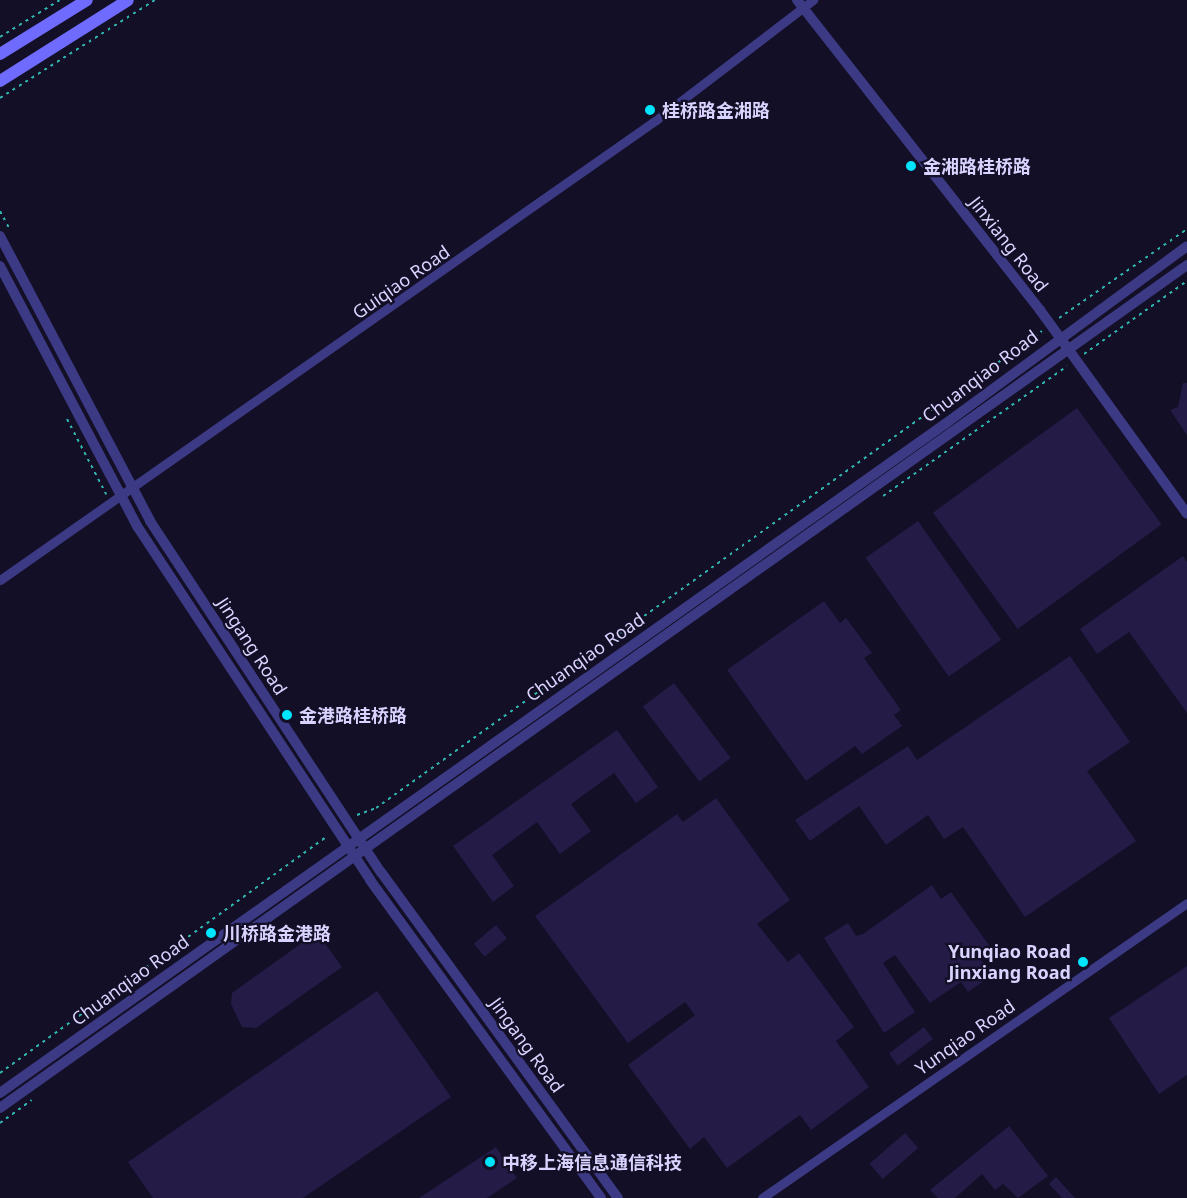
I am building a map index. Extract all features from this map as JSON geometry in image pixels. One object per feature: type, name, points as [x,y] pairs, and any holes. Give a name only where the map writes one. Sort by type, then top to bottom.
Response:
[{"type":"main road","points":[[0,54],[87,0]]},
{"type":"main road","points":[[0,81],[128,0]]},
{"type":"street","name":"Guiqiao Road","points":[[0,580],[132,492],[656,120],[800,4],[813,0]]},
{"type":"street","name":"Jinxiang Road","points":[[800,4],[1051,324],[1187,514]]},
{"type":"street","name":"Jingang Road","points":[[5,234],[132,492],[352,818],[361,833],[365,848],[618,1198]]},
{"type":"street","name":"Chuanqiao Road","points":[[0,1093],[361,833],[945,424],[1060,337],[1187,246]]},
{"type":"street","name":"Chuanqiao Road","points":[[0,1108],[1187,265]]},
{"type":"street","name":"Jingang Road","points":[[0,266],[121,499],[336,830],[601,1198]]},
{"type":"street","name":"Yunqiao Road","points":[[762,1198],[1187,903]]},
{"type":"path","points":[[0,36],[60,0]]},
{"type":"path","points":[[0,98],[155,0]]},
{"type":"path","points":[[0,211],[5,234]]},
{"type":"path","points":[[352,818],[379,806],[1187,229]]},
{"type":"path","points":[[351,807],[352,818],[361,833]]},
{"type":"path","points":[[0,1073],[336,830]]},
{"type":"building","points":[[1183,383],[1187,383],[1187,435],[1170,410],[1178,407]]},
{"type":"building","points":[[1077,408],[1162,524],[1018,629],[933,513]]},
{"type":"building","points":[[918,521],[1001,640],[949,676],[866,558]]},
{"type":"building","points":[[1183,556],[1187,562],[1187,713],[1129,632],[1097,654],[1080,629]]},
{"type":"building","points":[[824,601],[840,623],[846,618],[872,653],[864,658],[901,710],[894,715],[902,726],[862,754],[855,746],[806,781],[727,670]]},
{"type":"building","points":[[1070,656],[1130,742],[1087,771],[1136,841],[1025,917],[963,827],[944,839],[928,815],[886,845],[859,806],[810,841],[795,820],[908,746],[917,760]]},
{"type":"building","points":[[674,683],[731,758],[699,782],[643,706]]},
{"type":"building","points":[[617,730],[658,787],[636,803],[614,773],[571,804],[591,831],[560,854],[537,822],[492,855],[514,886],[493,902],[453,846]]},
{"type":"building","points":[[716,798],[790,900],[757,924],[788,962],[799,953],[854,1027],[836,1041],[869,1087],[811,1130],[800,1115],[727,1168],[704,1137],[690,1149],[628,1065],[695,1015],[685,1002],[628,1043],[535,916],[677,814],[683,822]]},
{"type":"building","points":[[932,885],[941,899],[951,892],[993,951],[981,960],[992,975],[968,992],[961,982],[930,1003],[895,955],[883,963],[915,1012],[884,1033],[824,938],[848,923],[856,936],[863,934]]},
{"type":"building","points":[[496,925],[507,938],[485,957],[474,944]]},
{"type":"building","points":[[317,932],[342,967],[256,1028],[242,1027],[231,1004],[232,993]]},
{"type":"building","points":[[1187,966],[1187,1075],[1159,1094],[1109,1018]]},
{"type":"building","points":[[377,991],[451,1097],[303,1198],[153,1198],[128,1162]]},
{"type":"building","points":[[924,1027],[933,1039],[898,1065],[889,1053]]},
{"type":"building","points":[[1009,1126],[1048,1176],[1018,1198],[1003,1184],[995,1190],[982,1174],[955,1198],[938,1198],[930,1190]]},
{"type":"building","points":[[905,1133],[918,1148],[883,1179],[870,1164]]},
{"type":"building","name":"中移上海信息通信科技","points":[[496,1147],[517,1178],[487,1198],[419,1198]]},
{"type":"building","points":[[1056,1177],[1075,1198],[1062,1198],[1049,1184]]},
{"type":"place","name":"桂桥路金湘路","points":[[650,110]]},
{"type":"place","name":"金湘路桂桥路","points":[[911,166]]},
{"type":"place","name":"金港路桂桥路","points":[[287,715]]},
{"type":"place","name":"川桥路金港路","points":[[211,933]]},
{"type":"place","name":"Yunqiao Road Jinxiang Road","points":[[1083,962]]},
{"type":"place","name":"中移上海信息通信科技","points":[[490,1162]]}]
